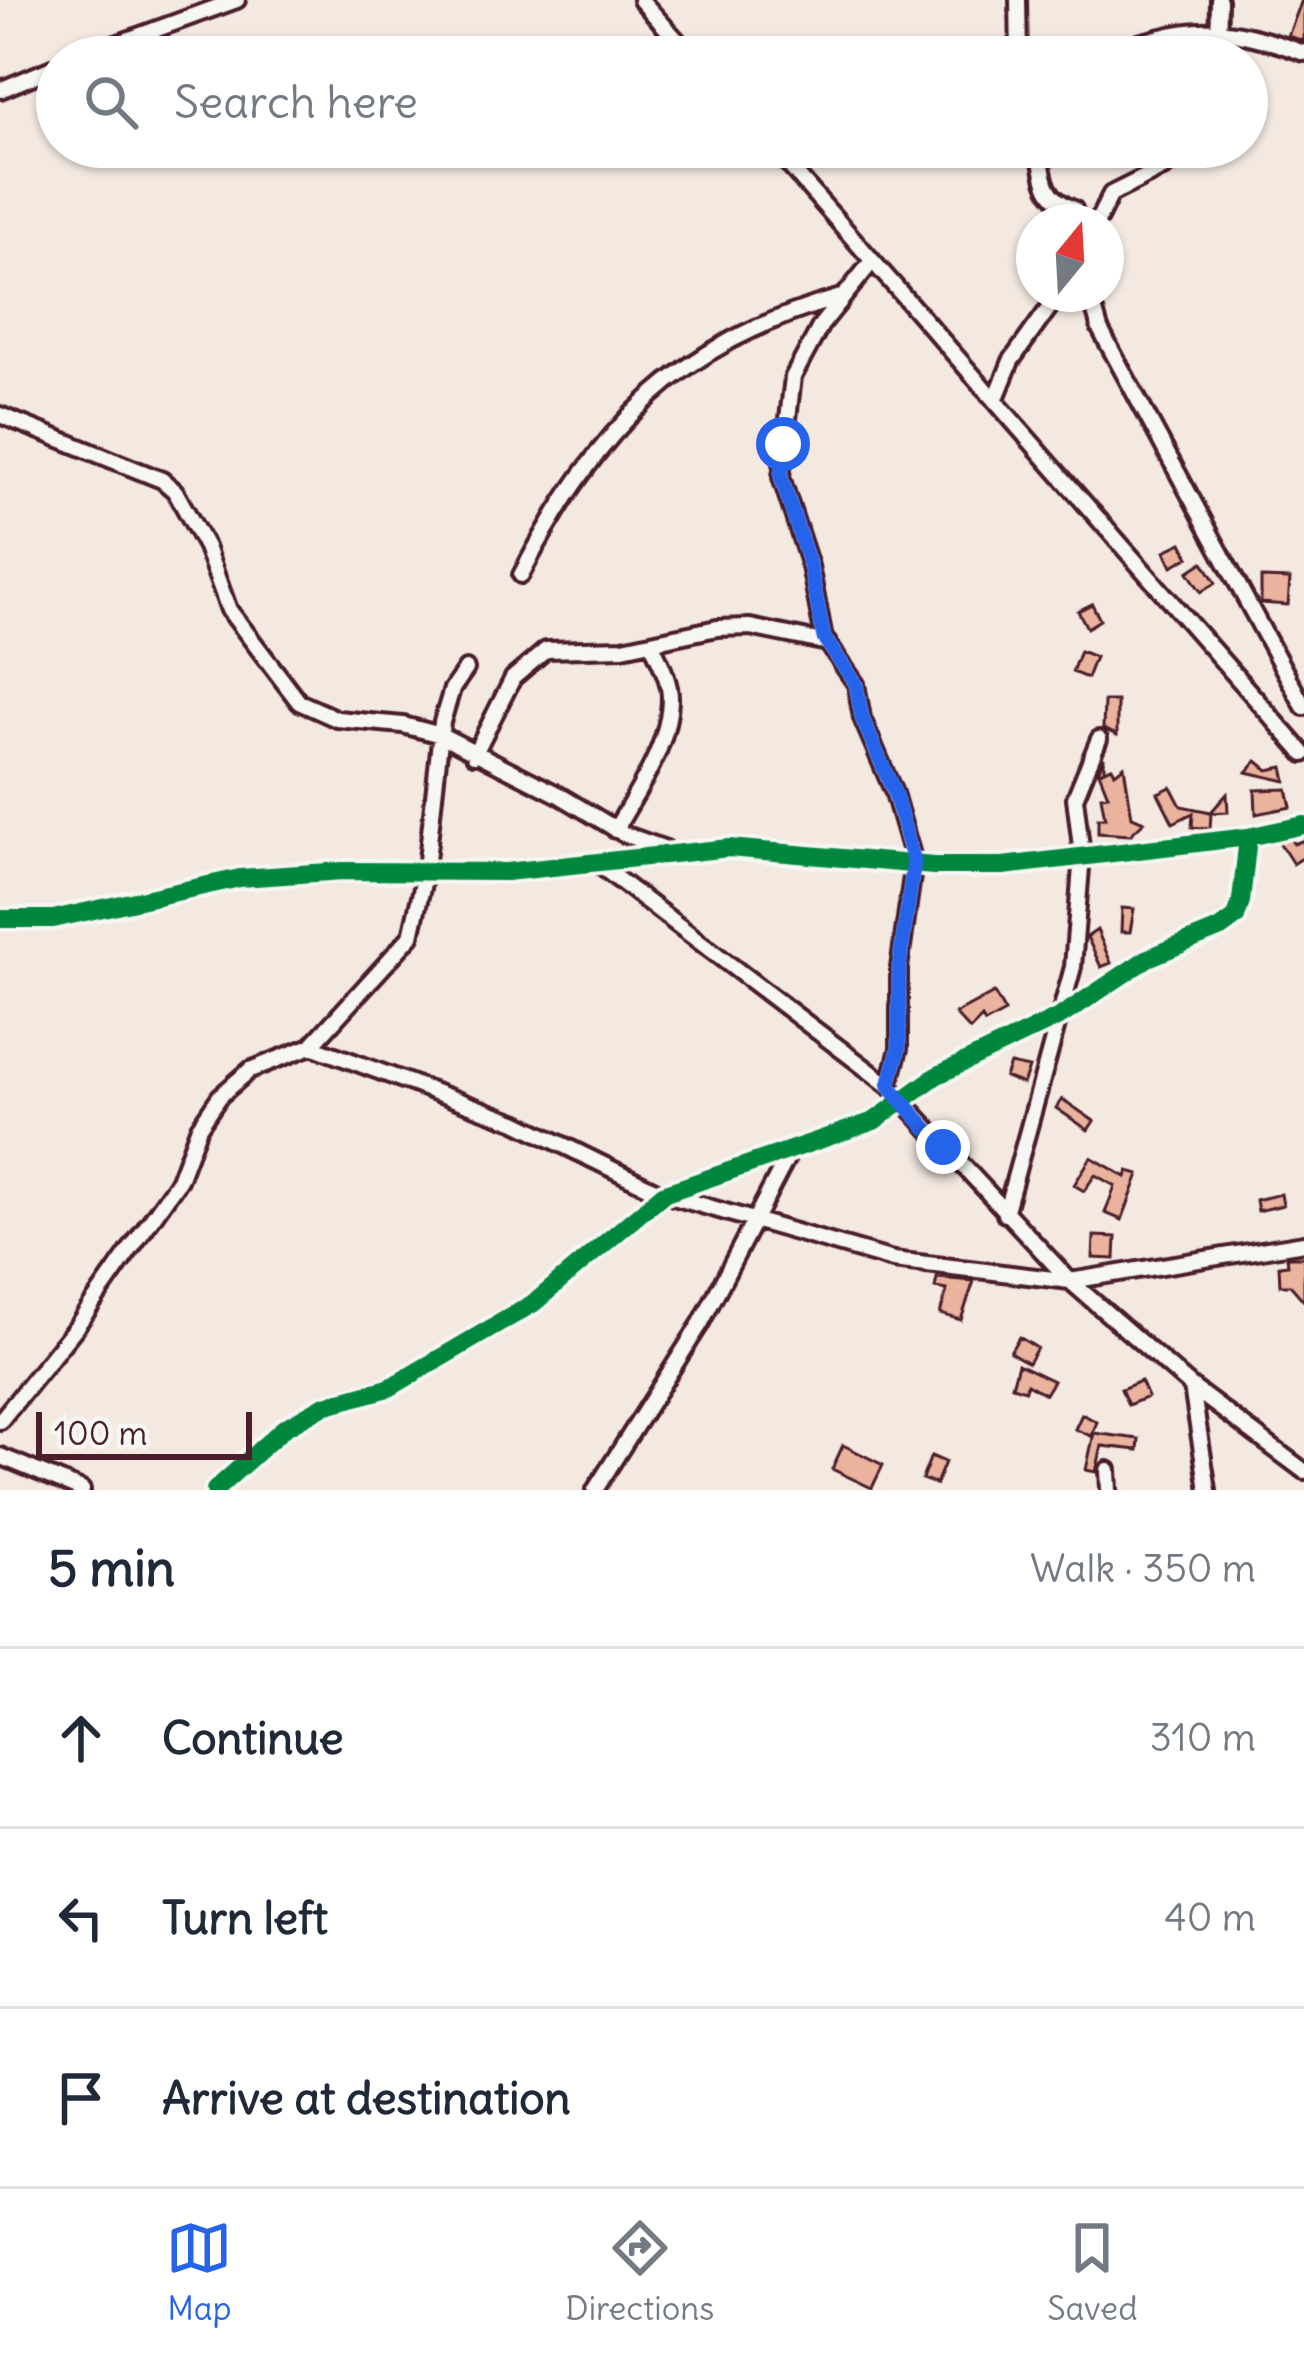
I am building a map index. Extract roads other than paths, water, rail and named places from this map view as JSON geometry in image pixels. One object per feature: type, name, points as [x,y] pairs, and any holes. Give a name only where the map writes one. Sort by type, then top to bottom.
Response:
[{"type":"street","points":[[138,36],[237,0]]},
{"type":"street","points":[[640,0],[673,36]]},
{"type":"street","points":[[1018,0],[1019,36]]},
{"type":"street","points":[[1219,0],[1220,36]]},
{"type":"street","points":[[1158,36],[1220,27],[1249,36]]},
{"type":"street","points":[[1268,42],[1304,53]]},
{"type":"street","points":[[0,90],[36,75]]},
{"type":"street","points":[[790,168],[1304,754]]},
{"type":"street","points":[[1042,168],[1046,190],[1060,204]]},
{"type":"street","points":[[1106,204],[1111,194],[1163,168]]},
{"type":"street","points":[[870,264],[841,297],[793,377],[781,477],[828,643],[856,684],[862,718],[895,794],[914,862],[899,968],[899,1049],[889,1086]]},
{"type":"street","points":[[521,575],[570,486],[664,379],[788,314],[841,297]]},
{"type":"street","points":[[995,401],[1011,361],[1046,312]]},
{"type":"street","points":[[1095,312],[1175,473],[1304,707]]},
{"type":"street","points":[[0,415],[162,480],[175,491],[206,547],[229,610],[299,702],[338,719],[403,725],[441,735],[560,795],[615,830],[670,851]]},
{"type":"street","points":[[473,755],[513,678],[535,655],[750,627],[828,643]]},
{"type":"street","points":[[615,830],[650,768],[666,724],[670,694],[651,642]]},
{"type":"street","points":[[1298,689],[1304,668]]},
{"type":"street","points":[[0,1420],[76,1327],[179,1180],[199,1127],[220,1096],[250,1070],[311,1046],[411,937],[426,870],[441,735],[452,689],[466,669]]},
{"type":"street","points":[[1005,1214],[1072,968],[1082,855],[1075,798],[1099,740]]},
{"type":"street","points":[[440,761],[473,755]]},
{"type":"street","points":[[0,919],[53,919],[240,878],[426,870],[506,872],[729,848],[1003,866],[1248,837],[1304,825]]},
{"type":"street","points":[[214,1490],[303,1417],[389,1388],[534,1303],[663,1194],[874,1121],[936,1076],[1061,1016],[1127,970],[1236,916],[1248,837]]},
{"type":"street","points":[[599,865],[889,1086],[1070,1281],[1192,1387],[1304,1471]]},
{"type":"street","points":[[311,1046],[516,1122],[663,1194],[752,1224],[893,1260],[1070,1281],[1304,1243]]},
{"type":"street","points":[[595,1490],[701,1323],[790,1150]]},
{"type":"street","points":[[1192,1387],[1208,1490]]},
{"type":"street","points":[[0,1456],[82,1490]]},
{"type":"street","points":[[1108,1470],[1109,1490]]}]
